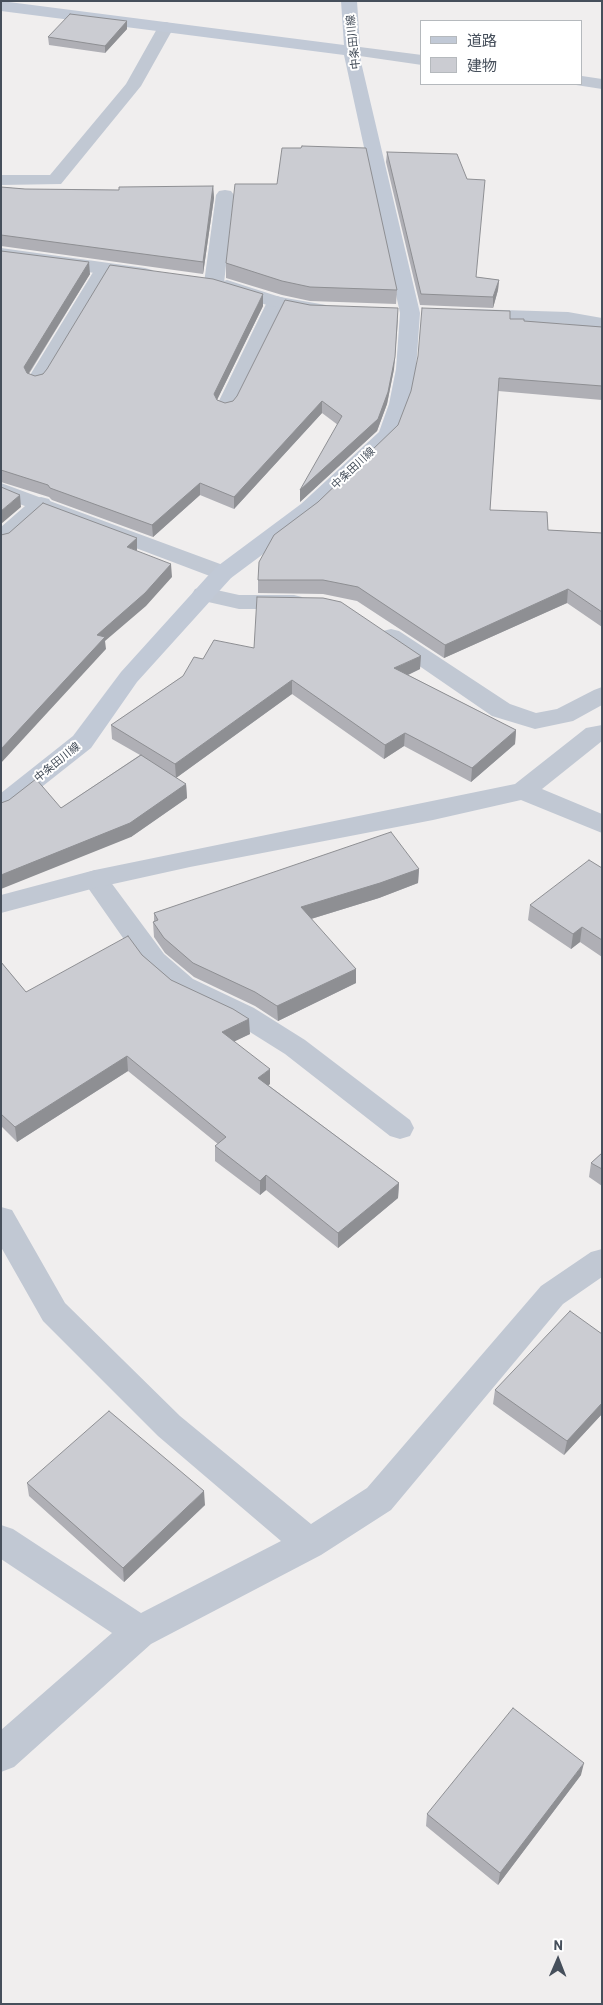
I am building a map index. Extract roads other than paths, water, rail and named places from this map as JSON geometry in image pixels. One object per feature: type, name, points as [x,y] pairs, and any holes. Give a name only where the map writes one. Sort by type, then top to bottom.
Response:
[{"type":"main road","name":"中条田川線","points":[[1,806],[82,742],[129,677],[223,573],[309,509],[389,434],[399,404],[406,369],[411,313],[352,51],[349,1]]},
{"type":"main road","points":[[1,6],[352,51]]},
{"type":"street","points":[[1,180],[55,180],[133,86],[166,27]]},
{"type":"street","points":[[352,51],[420,60]]},
{"type":"street","points":[[583,81],[602,84]]},
{"type":"street","points":[[225,195],[207,282],[234,287],[277,302],[310,309],[337,310]]},
{"type":"street","points":[[1,254],[162,276]]},
{"type":"street","points":[[38,380],[104,269]]},
{"type":"street","points":[[226,407],[277,302]]},
{"type":"street","points":[[450,314],[568,318],[602,324]]},
{"type":"street","points":[[1,489],[223,573]]},
{"type":"street","points":[[1,539],[41,504]]},
{"type":"street","points":[[203,594],[239,602],[314,603]]},
{"type":"street","points":[[373,624],[501,710],[535,721],[564,715],[602,695]]},
{"type":"street","points":[[1,904],[94,879],[190,858],[433,811],[522,791],[596,734],[602,732]]},
{"type":"street","points":[[522,791],[602,824]]},
{"type":"street","points":[[94,879],[154,961],[183,986],[244,1015],[295,1046],[400,1128]]},
{"type":"street","points":[[1,1219],[54,1312],[169,1426],[309,1544]]},
{"type":"street","points":[[1,1754],[139,1632],[309,1544],[379,1499],[552,1295],[602,1262]]},
{"type":"street","points":[[1,1540],[139,1632]]}]
